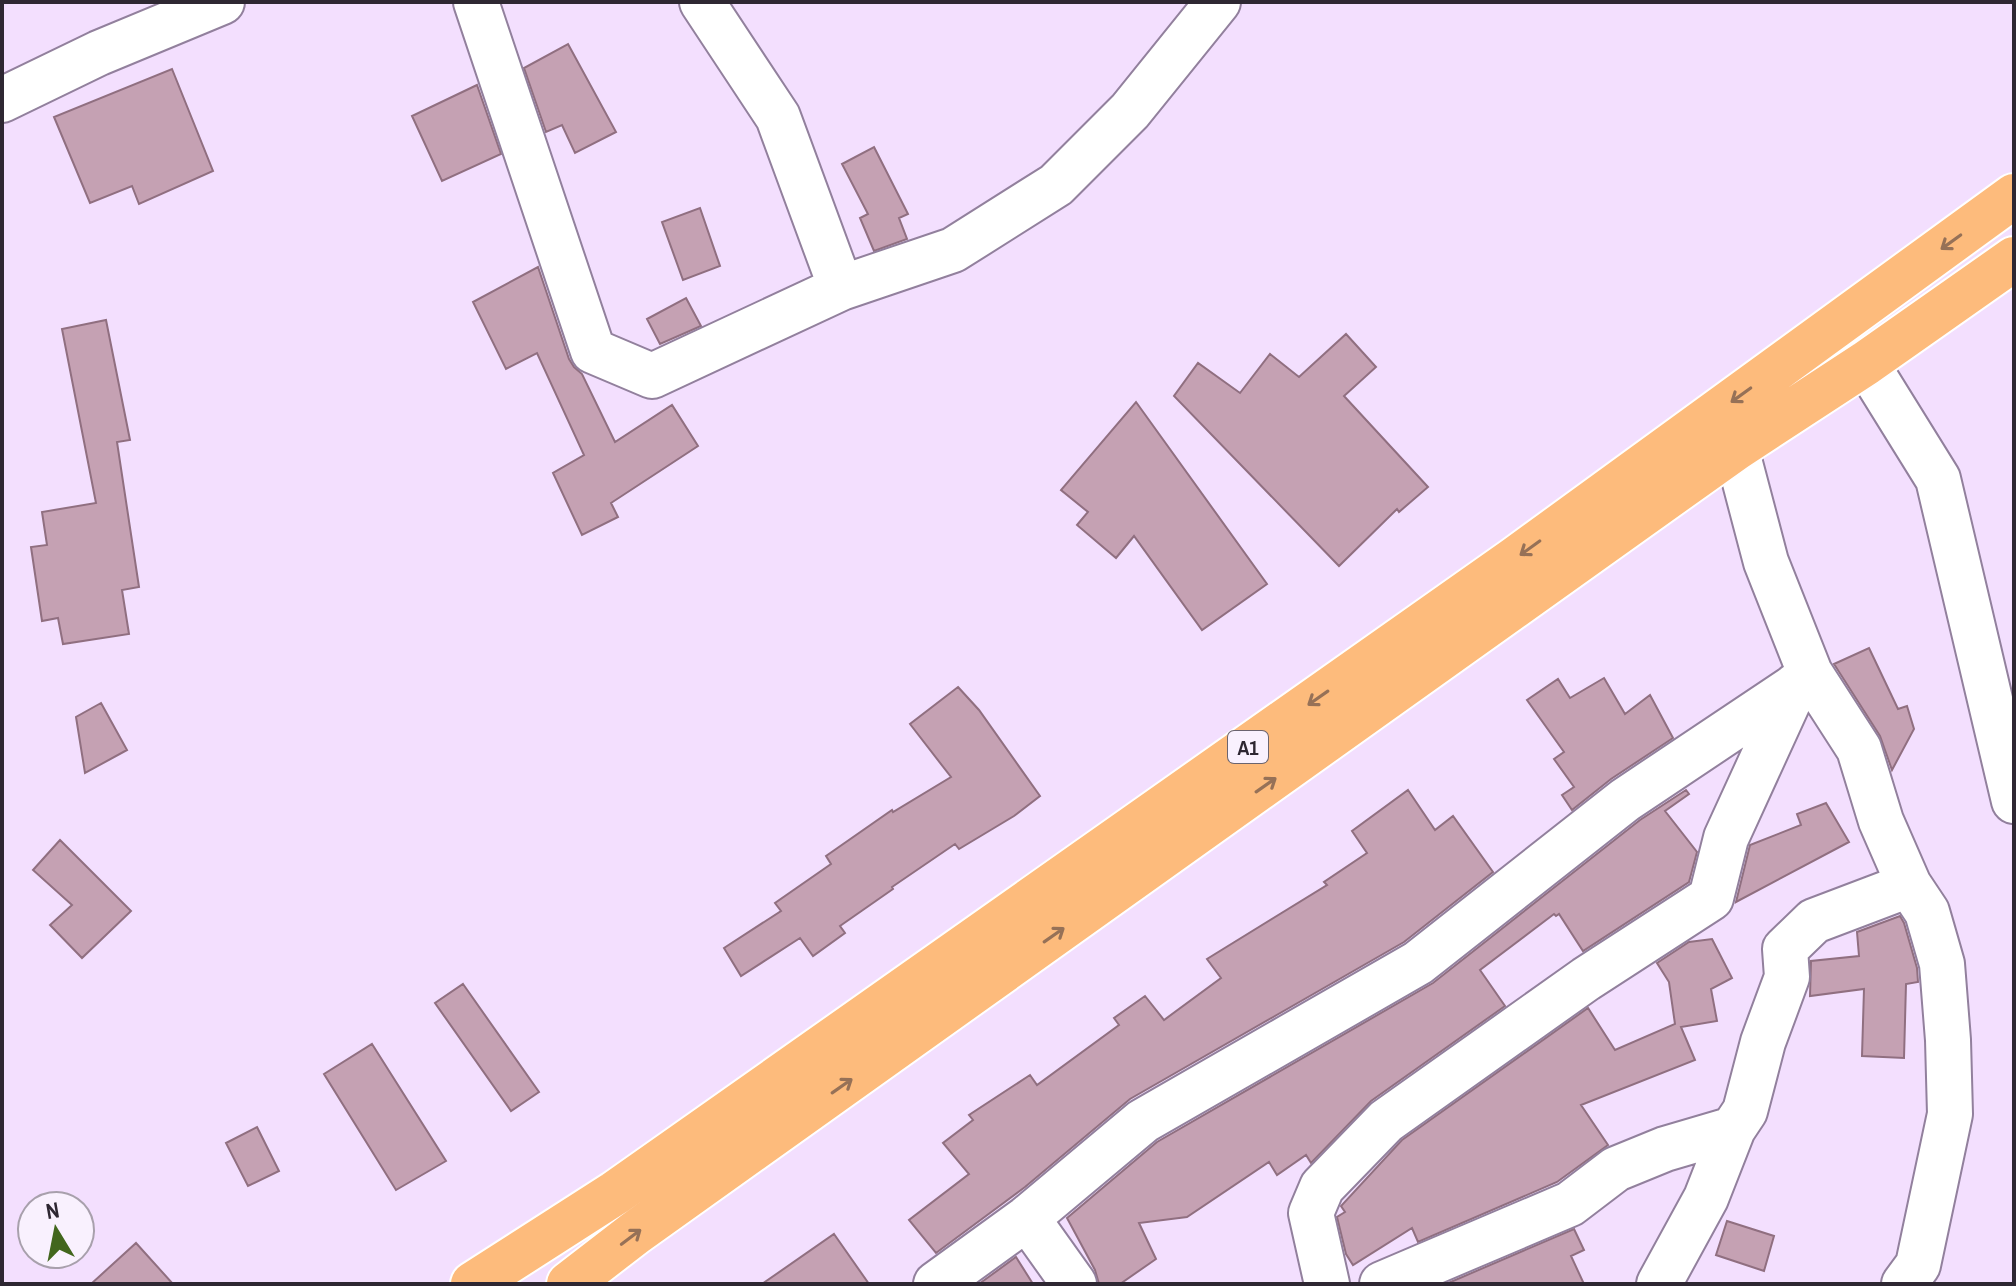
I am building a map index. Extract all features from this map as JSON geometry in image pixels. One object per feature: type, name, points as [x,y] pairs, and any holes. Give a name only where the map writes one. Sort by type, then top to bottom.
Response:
[{"type":"highway","name":"A1","points":[[569,1284],[1367,688],[1515,559],[2014,196]]},
{"type":"highway","name":"A1","points":[[473,1284],[615,1193],[1367,688],[1866,363],[2014,259]]},
{"type":"street","points":[[2,100],[99,53],[222,2]]},
{"type":"street","points":[[476,2],[593,351],[652,376],[841,288],[953,250],[1056,185],[1130,111],[1218,2]]},
{"type":"street","points":[[702,2],[778,117],[841,288]]},
{"type":"street","points":[[1866,363],[1938,479],[2014,801]]},
{"type":"street","points":[[1736,448],[1802,680],[1859,749],[1881,821],[1909,885],[1927,912],[1942,964],[1950,1114],[1918,1265],[1904,1284]]},
{"type":"street","points":[[936,1284],[1027,1218],[1143,1121],[1418,963],[1625,800],[1802,680]]},
{"type":"street","points":[[1327,1284],[1311,1213],[1322,1187],[1386,1121],[1586,979],[1711,898],[1726,838],[1802,680]]},
{"type":"street","points":[[1659,1284],[1706,1198],[1733,1129],[1745,1111],[1763,1042],[1787,977],[1785,949],[1814,921],[1909,885]]},
{"type":"street","points":[[1382,1284],[1570,1204],[1616,1169],[1665,1149],[1733,1129]]},
{"type":"street","points":[[1027,1218],[1074,1284]]},
{"type":"building","points":[[568,44],[616,132],[575,153],[562,125],[546,132],[524,68]]},
{"type":"building","points":[[172,69],[213,171],[139,204],[132,186],[90,203],[54,117]]},
{"type":"building","points":[[477,85],[501,154],[442,181],[412,116]]},
{"type":"building","points":[[874,147],[908,214],[899,218],[907,239],[874,251],[860,218],[868,214],[842,164]]},
{"type":"building","points":[[700,208],[720,266],[683,280],[662,222]]},
{"type":"building","points":[[538,267],[569,359],[582,374],[615,442],[672,405],[698,446],[611,503],[618,517],[582,535],[553,473],[584,455],[537,353],[506,369],[473,302]]},
{"type":"building","points":[[686,298],[701,326],[660,344],[647,319]]},
{"type":"building","points":[[106,320],[130,440],[117,442],[139,587],[122,590],[129,634],[63,644],[58,618],[42,621],[31,547],[47,545],[42,512],[96,503],[62,329]]},
{"type":"building","points":[[1346,334],[1376,367],[1344,396],[1428,487],[1399,512],[1397,509],[1339,566],[1174,396],[1198,363],[1240,393],[1270,354],[1299,377]]},
{"type":"building","points":[[1136,402],[1267,584],[1202,630],[1134,536],[1116,558],[1077,525],[1088,512],[1061,490]]},
{"type":"building","points":[[1869,648],[1898,709],[1907,706],[1914,729],[1892,770],[1880,736],[1834,664]]},
{"type":"building","points":[[1604,678],[1625,714],[1650,695],[1673,738],[1611,779],[1572,810],[1562,795],[1574,787],[1554,759],[1564,752],[1527,700],[1558,679],[1570,698]]},
{"type":"building","points":[[958,687],[979,710],[1040,796],[1014,816],[959,849],[955,844],[892,887],[840,926],[845,933],[813,956],[800,938],[741,976],[724,948],[781,911],[775,903],[831,864],[826,856],[892,810],[951,777],[910,724]]},
{"type":"building","points":[[101,703],[127,750],[85,773],[76,717]]},
{"type":"building","points":[[1408,790],[1435,830],[1453,816],[1493,872],[1404,942],[1130,1099],[1025,1187],[936,1253],[909,1220],[969,1174],[943,1143],[973,1120],[969,1115],[1030,1075],[1037,1085],[1119,1025],[1114,1018],[1145,996],[1164,1020],[1221,978],[1207,959],[1327,885],[1324,882],[1367,853],[1352,831]]},
{"type":"building","points":[[1686,790],[1689,794],[1665,811],[1697,852],[1689,882],[1583,951],[1559,914],[1554,914],[1480,970],[1505,1006],[1371,1101],[1311,1163],[1306,1155],[1277,1175],[1269,1162],[1187,1217],[1139,1223],[1156,1259],[1120,1284],[1099,1284],[1095,1270],[1067,1218],[1157,1142],[1433,983],[1640,820]]},
{"type":"building","points":[[1826,803],[1849,842],[1736,902],[1750,845],[1801,825],[1797,814]]},
{"type":"building","points":[[60,840],[131,911],[82,958],[50,925],[72,905],[33,870]]},
{"type":"building","points":[[1900,916],[1917,968],[1918,982],[1906,984],[1904,1058],[1862,1056],[1864,989],[1810,996],[1811,961],[1859,956],[1857,932]]},
{"type":"building","points":[[1712,939],[1732,978],[1711,989],[1717,1021],[1681,1027],[1695,1060],[1581,1105],[1608,1145],[1557,1182],[1418,1242],[1412,1228],[1353,1265],[1346,1254],[1337,1217],[1345,1212],[1341,1206],[1402,1140],[1588,1008],[1615,1050],[1675,1024],[1669,982],[1657,963],[1689,942]]},
{"type":"building","points":[[463,984],[539,1092],[511,1111],[435,1003]]},
{"type":"building","points":[[372,1044],[446,1161],[396,1190],[324,1074]]},
{"type":"building","points":[[257,1127],[279,1171],[248,1186],[226,1143]]},
{"type":"building","points":[[1727,1221],[1774,1236],[1764,1271],[1716,1255]]},
{"type":"building","points":[[1574,1229],[1584,1250],[1571,1256],[1584,1284],[1446,1284]]},
{"type":"building","points":[[834,1234],[869,1284],[762,1284]]},
{"type":"building","points":[[136,1243],[173,1284],[91,1284]]},
{"type":"building","points":[[1016,1257],[1033,1284],[979,1284]]}]
